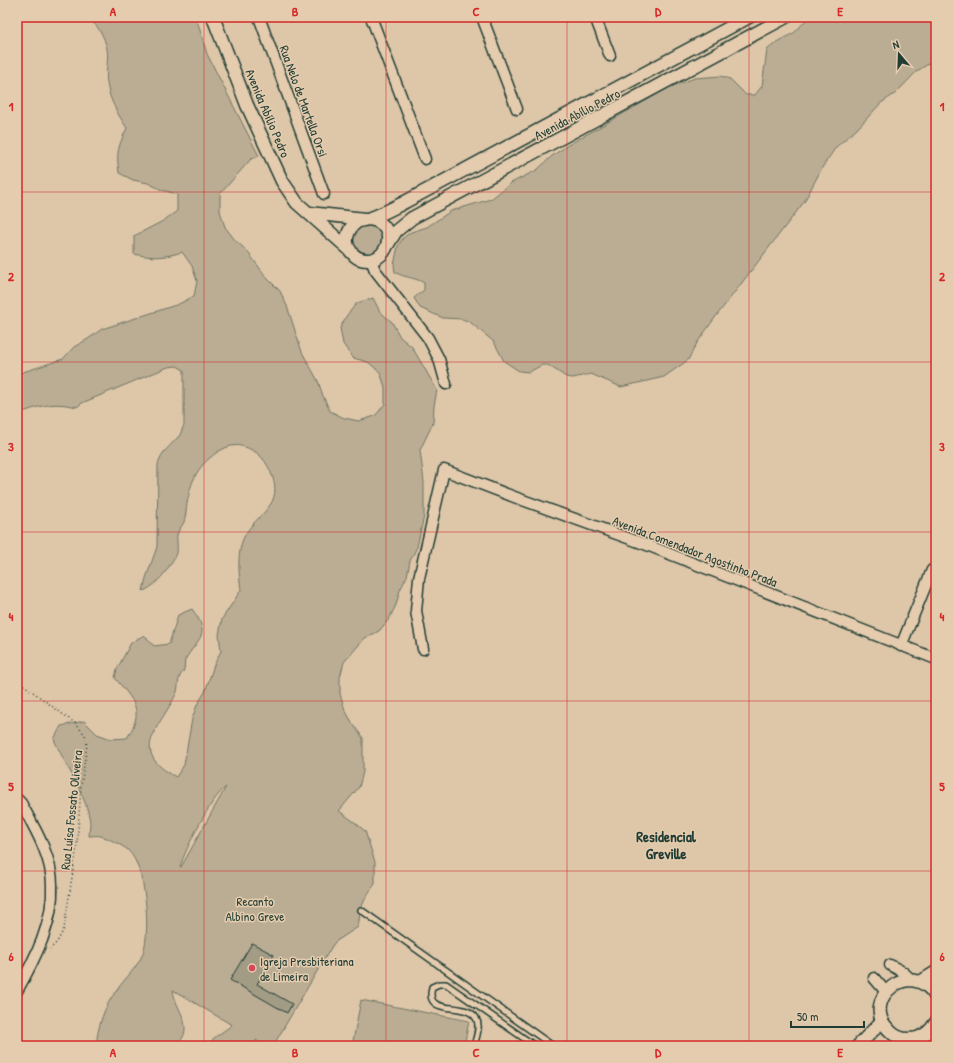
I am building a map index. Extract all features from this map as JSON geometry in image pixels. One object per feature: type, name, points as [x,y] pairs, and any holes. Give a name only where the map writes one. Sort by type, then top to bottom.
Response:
[{"type":"street","name":"Avenida Abílio Pedro","points":[[213,17],[247,105],[282,181],[297,204],[350,250]]},
{"type":"street","name":"Rua Nelo de Martella Orsi","points":[[259,17],[324,194]]},
{"type":"street","points":[[371,17],[424,159]]},
{"type":"street","points":[[482,17],[517,109]]},
{"type":"street","points":[[595,17],[610,56]]},
{"type":"street","name":"Avenida Abílio Pedro","points":[[366,219],[405,202],[749,17]]},
{"type":"street","name":"Avenida Abílio Pedro","points":[[388,244],[396,231],[412,218],[786,17]]},
{"type":"street","points":[[309,213],[366,219],[377,221],[384,227],[388,235],[388,244],[379,257],[371,260],[363,260],[356,256],[350,250],[347,243],[347,235],[351,227],[357,222],[366,219]]},
{"type":"street","points":[[371,260],[375,270],[428,338],[439,359],[446,384]]},
{"type":"street","name":"Avenida Comendador Agostinho Prada","points":[[422,649],[416,611],[419,578],[444,470],[646,545],[936,660]]},
{"type":"street","points":[[901,646],[932,570]]},
{"type":"street","points":[[17,798],[21,802],[39,835],[48,860],[52,884],[50,916],[34,962],[17,990]]},
{"type":"street","points":[[890,965],[927,986],[936,997]]},
{"type":"street","points":[[934,1024],[921,1036],[908,1042],[892,1033],[882,1021],[880,1006],[886,992],[891,987],[898,983],[917,981],[936,972]]},
{"type":"street","points":[[874,978],[886,992]]},
{"type":"street","points":[[858,1046],[882,1021]]},
{"type":"street","points":[[934,1024],[935,1044]]},
{"type":"lane","points":[[360,910],[552,1046]]},
{"type":"lane","points":[[474,1046],[478,1026],[476,1018],[470,1012],[461,1008],[438,1006],[432,1000],[432,987],[439,984],[446,984],[534,1046]]},
{"type":"path","name":"Rua Luísa Fossato Oliveira","points":[[17,680],[76,724],[85,735],[87,745],[81,786],[77,845],[64,929],[57,942],[49,950]]},
{"type":"green space","name":"Recanto Albino Greve","points":[[86,17],[196,17],[207,54],[259,156],[251,159],[220,194],[220,211],[225,227],[235,240],[247,251],[267,278],[280,291],[287,306],[302,352],[318,381],[330,411],[344,418],[359,421],[375,416],[385,404],[385,387],[380,372],[368,362],[353,358],[343,344],[340,328],[347,315],[357,303],[373,298],[380,312],[392,322],[400,337],[412,347],[437,390],[433,423],[420,450],[424,482],[424,516],[417,547],[410,561],[407,576],[400,590],[396,605],[389,619],[379,631],[365,638],[344,662],[340,677],[340,694],[345,710],[363,738],[363,772],[359,787],[339,811],[365,831],[375,862],[375,884],[367,895],[361,908],[358,927],[335,942],[332,946],[273,1046],[265,1046],[256,1040],[256,1046],[207,1046],[214,1038],[232,1025],[173,990],[185,1025],[185,1032],[182,1039],[176,1046],[96,1046],[98,1031],[105,1009],[112,996],[138,963],[143,953],[147,930],[147,915],[143,884],[134,858],[128,850],[103,837],[89,836],[90,823],[85,802],[54,739],[61,726],[84,721],[97,734],[111,739],[127,738],[135,720],[135,706],[115,678],[117,669],[131,643],[144,635],[154,646],[169,644],[178,615],[192,609],[201,625],[201,636],[185,660],[184,670],[179,678],[177,692],[156,728],[150,748],[153,758],[161,767],[176,777],[184,765],[192,719],[197,705],[205,692],[214,665],[221,651],[219,635],[222,619],[241,590],[239,560],[242,542],[252,525],[270,505],[274,498],[275,489],[273,478],[268,466],[262,457],[253,450],[241,446],[231,446],[209,458],[193,481],[184,522],[177,535],[177,551],[174,558],[158,580],[148,589],[143,591],[157,547],[158,464],[163,453],[180,435],[184,425],[184,370],[177,366],[168,367],[82,403],[77,407],[53,404],[17,414],[17,374],[63,359],[74,347],[102,329],[179,304],[194,296],[197,281],[192,266],[182,252],[158,257],[134,254],[134,236],[163,221],[177,211],[177,194],[162,190],[148,183],[133,180],[119,173],[118,150],[127,128],[114,107],[108,89],[106,75],[106,44],[100,31]],"holes":[[[226,787],[181,867],[187,848],[200,824],[220,792]]]},
{"type":"green space","points":[[809,17],[936,17],[936,59],[917,71],[896,93],[881,103],[857,129],[836,147],[823,166],[804,202],[714,319],[697,343],[688,360],[664,377],[621,387],[591,374],[573,378],[566,377],[548,365],[542,365],[529,372],[519,371],[504,361],[494,342],[470,322],[462,319],[443,318],[420,308],[414,298],[424,290],[424,283],[395,272],[394,265],[398,246],[403,238],[411,232],[427,227],[451,211],[491,199],[511,183],[537,170],[552,156],[568,145],[670,87],[695,78],[721,76],[730,79],[746,95],[755,95],[762,86],[767,50],[778,41],[794,33]]},
{"type":"green space","points":[[368,224],[378,229],[383,239],[378,249],[368,254],[358,249],[353,239],[358,229]]},
{"type":"green space","points":[[361,1000],[469,1021],[464,1046],[352,1046]]},
{"type":"building","name":"Igreja Presbiteriana de Limeira","points":[[252,943],[274,955],[257,984],[292,1004],[287,1013],[230,980]]},
{"type":"place","name":"Igreja Presbiteriana de Limeira","points":[[252,968]]},
{"type":"district","name":"Residencial Greville","points":[[666,844]]}]
